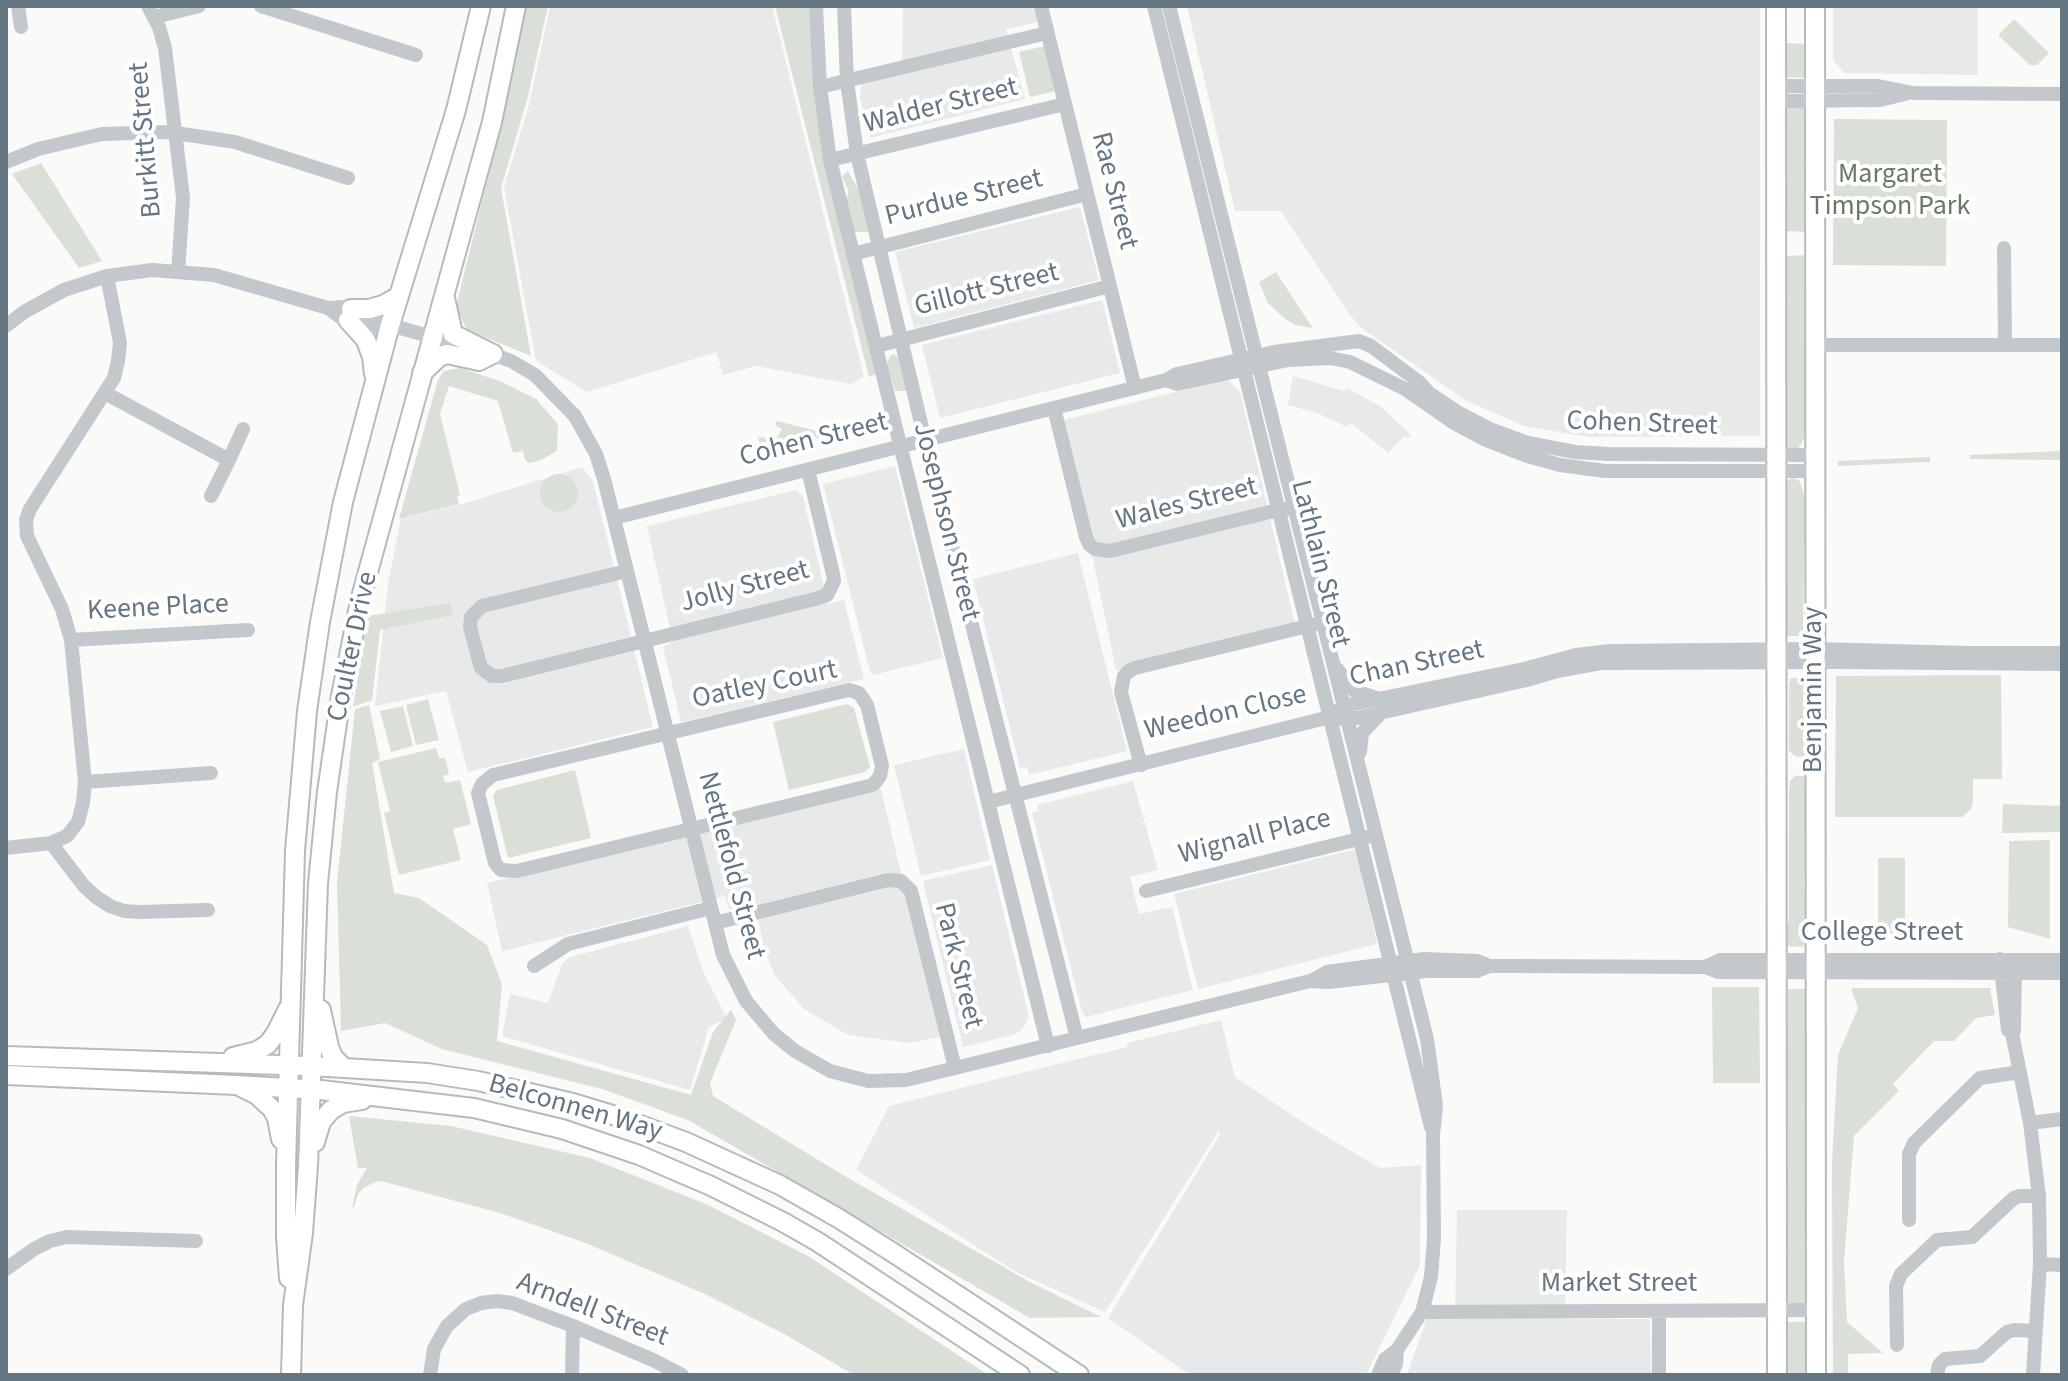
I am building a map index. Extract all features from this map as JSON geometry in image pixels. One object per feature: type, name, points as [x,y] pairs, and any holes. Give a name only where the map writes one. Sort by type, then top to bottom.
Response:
[{"type":"main road","name":"Coulter Drive","points":[[293,1305],[286,1237],[286,1165],[293,903],[307,711],[343,502],[390,325],[456,110],[481,6]]},
{"type":"main road","name":"Coulter Drive","points":[[291,1375],[293,1305],[308,1166],[318,883],[339,710],[360,601],[492,122],[516,6]]},
{"type":"main road","name":"Benjamin Way","points":[[1776,6],[1777,1375]]},
{"type":"main road","name":"Benjamin Way","points":[[1815,6],[1816,1375]]},
{"type":"main road","points":[[444,291],[453,334],[493,354]]},
{"type":"main road","points":[[375,381],[366,340],[350,314],[399,296]]},
{"type":"main road","points":[[422,373],[439,357],[447,354],[479,361],[493,354]]},
{"type":"main road","points":[[318,883],[323,918],[321,1018],[333,1057],[343,1067]]},
{"type":"main road","points":[[199,1062],[240,1056],[262,1048],[276,1033],[290,1005]]},
{"type":"main road","name":"Belconnen Way","points":[[6,1056],[343,1067],[427,1073],[532,1092],[616,1116],[686,1142],[780,1185],[838,1218],[1079,1375]]},
{"type":"main road","name":"Belconnen Way","points":[[6,1075],[310,1089],[474,1108],[562,1129],[639,1155],[783,1222],[1020,1375]]},
{"type":"main road","points":[[236,1085],[257,1095],[275,1113],[286,1165]]},
{"type":"main road","points":[[308,1166],[321,1122],[337,1105],[358,1100],[421,1101]]},
{"type":"street","points":[[18,6],[21,27]]},
{"type":"street","points":[[152,12],[199,6]]},
{"type":"street","points":[[261,6],[416,55]]},
{"type":"street","name":"Josephson Street","points":[[816,6],[820,87],[830,160],[1048,1046]]},
{"type":"street","name":"Josephson Street","points":[[844,6],[847,81],[857,154],[925,440],[1077,1038]]},
{"type":"street","name":"Rae Street","points":[[1041,6],[1135,388]]},
{"type":"street","name":"Lathlain Street","points":[[1154,6],[1433,1135]]},
{"type":"street","name":"Lathlain Street","points":[[1169,6],[1427,1039],[1436,1106],[1431,1277],[1422,1312],[1397,1350],[1385,1359],[1378,1375]]},
{"type":"street","name":"Burkitt Street","points":[[152,12],[165,48],[183,198],[178,272]]},
{"type":"street","points":[[820,87],[1047,33]]},
{"type":"street","points":[[1776,94],[1878,86],[1913,93],[2062,94]]},
{"type":"street","name":"Walder Street","points":[[830,160],[1065,104]]},
{"type":"street","points":[[6,162],[38,149],[102,134],[169,132],[235,142],[348,178]]},
{"type":"street","name":"Purdue Street","points":[[853,254],[1087,194]]},
{"type":"street","points":[[2004,248],[2005,345]]},
{"type":"street","points":[[6,326],[50,296],[107,276],[152,270],[214,275],[328,308],[340,317],[350,314]]},
{"type":"street","points":[[6,848],[51,843],[67,836],[78,822],[83,803],[85,782],[71,640],[62,609],[27,536],[26,520],[114,378],[120,343],[107,276]]},
{"type":"street","name":"Gillott Street","points":[[877,346],[1110,286]]},
{"type":"street","name":"Nettlefold Street","points":[[350,314],[378,327],[390,325],[493,354],[535,375],[575,416],[596,454],[614,518],[723,955],[746,1001],[774,1034],[806,1059],[830,1071],[868,1081],[906,1080],[1310,981],[1328,982],[1409,967]]},
{"type":"street","name":"Cohen Street","points":[[614,518],[1135,388],[1177,374],[1259,361],[1304,347],[1359,341],[1371,346],[1429,393],[1474,422],[1528,443],[1568,451],[1775,463]]},
{"type":"street","points":[[1815,345],[2062,345]]},
{"type":"street","name":"Cohen Street","points":[[1259,361],[1314,358],[1350,362],[1405,389],[1454,423],[1486,440],[1560,465],[1605,471],[1815,463]]},
{"type":"street","points":[[105,393],[229,460]]},
{"type":"street","name":"Wales Street","points":[[1054,408],[1086,537],[1095,549],[1110,551],[1278,510],[1295,509]]},
{"type":"street","points":[[211,496],[243,429]]},
{"type":"street","name":"Jolly Street","points":[[644,641],[827,595],[834,581],[833,574],[808,470]]},
{"type":"street","points":[[927,557],[953,550]]},
{"type":"street","points":[[627,571],[482,606],[471,617],[470,627],[477,659],[486,674],[502,676],[644,641]]},
{"type":"street","name":"Weedon Close","points":[[1323,622],[1135,668],[1124,676],[1121,692],[1141,765],[1330,717]]},
{"type":"street","name":"Keene Place","points":[[71,640],[248,630]]},
{"type":"street","name":"Chan Street","points":[[1330,717],[1553,660],[1599,652],[1816,655]]},
{"type":"street","points":[[1816,655],[2062,653]]},
{"type":"street","points":[[1816,655],[2062,664]]},
{"type":"street","points":[[1334,665],[1355,691],[1380,706],[1362,733],[1358,762]]},
{"type":"street","name":"Oatley Court","points":[[849,690],[859,693],[867,705],[882,766],[874,784],[826,797],[517,871],[498,867],[478,798],[479,788],[485,780],[493,775],[667,733],[849,690]]},
{"type":"street","points":[[988,802],[1141,765]]},
{"type":"street","points":[[85,782],[211,773]]},
{"type":"street","name":"Wignall Place","points":[[1146,891],[1376,834]]},
{"type":"street","points":[[51,843],[84,886],[110,906],[139,912],[208,910]]},
{"type":"street","name":"Park Street","points":[[713,916],[888,880],[901,881],[911,891],[955,1068]]},
{"type":"street","points":[[534,966],[568,944],[713,916]]},
{"type":"street","name":"College Street","points":[[1409,967],[1477,971],[1490,966],[1705,967],[1718,972],[1777,966],[2008,966],[2062,960]]},
{"type":"street","points":[[2008,966],[2015,1029],[2012,1033],[2030,1123],[2039,1196],[2040,1264],[2033,1375]]},
{"type":"street","name":"College Street","points":[[2008,966],[2062,973]]},
{"type":"street","points":[[1909,1220],[1909,1154],[1914,1143],[1980,1078],[2020,1072]]},
{"type":"street","points":[[2030,1123],[2062,1119]]},
{"type":"street","points":[[1897,1345],[1896,1286],[1901,1274],[1934,1241],[1972,1237],[2014,1198],[2039,1196]]},
{"type":"street","points":[[6,1269],[42,1245],[67,1237],[196,1241]]},
{"type":"street","points":[[2040,1264],[2062,1265]]},
{"type":"street","name":"Arndell Street","points":[[430,1375],[434,1349],[447,1326],[466,1309],[497,1301],[512,1303],[573,1326],[682,1375]]},
{"type":"street","name":"Market Street","points":[[1422,1312],[1816,1310]]},
{"type":"street","points":[[1659,1311],[1659,1375]]},
{"type":"street","points":[[572,1375],[573,1326]]},
{"type":"street","points":[[1937,1375],[1939,1365],[1944,1360],[1980,1356],[2007,1332],[2035,1331]]},
{"type":"street","name":"Lathlain Street","points":[[1391,1375],[1397,1350]]},
{"type":"shaded area","points":[[550,6],[772,6],[864,377],[851,384],[756,366],[723,375],[717,352],[587,392],[536,361],[504,188],[530,101]]},
{"type":"shaded area","points":[[903,6],[1035,6],[1039,22],[1006,29],[1025,99],[870,138],[860,96],[862,84],[902,74]]},
{"type":"shaded area","points":[[1187,6],[1760,6],[1760,436],[1588,437],[1524,426],[1465,400],[1360,327],[1281,211],[1235,211]]},
{"type":"shaded area","points":[[1833,6],[1978,6],[1978,75],[1845,73],[1835,63],[1833,56]]},
{"type":"shaded area","points":[[1080,207],[1099,280],[914,328],[895,252]]},
{"type":"shaded area","points":[[1102,300],[1120,373],[940,418],[922,345]]},
{"type":"shaded area","points":[[1293,376],[1344,391],[1347,388],[1380,406],[1411,435],[1408,438],[1404,436],[1388,453],[1351,423],[1347,427],[1317,413],[1288,405]]},
{"type":"shaded area","points":[[1226,379],[1240,391],[1295,624],[1116,670],[1064,420]]},
{"type":"shaded area","points":[[895,466],[943,658],[873,675],[823,484]]},
{"type":"shaded area","points":[[582,467],[593,481],[653,727],[468,772],[446,691],[375,706],[388,584],[401,519],[462,504]]},
{"type":"shaded area","points":[[796,490],[803,496],[828,604],[844,600],[864,679],[681,722],[663,647],[673,641],[647,526]]},
{"type":"shaded area","points":[[1078,553],[1127,751],[1029,775],[1027,767],[1020,768],[973,579]]},
{"type":"shaded area","points":[[964,749],[990,860],[921,876],[894,765]]},
{"type":"shaded area","points":[[1133,781],[1158,870],[1130,877],[1139,914],[1172,907],[1193,990],[1086,1017],[1082,1012],[1032,813],[1038,811],[1037,805]]},
{"type":"shaded area","points":[[881,789],[940,1037],[909,1043],[848,1035],[804,1009],[775,976],[764,948],[755,903],[729,909],[725,896],[502,951],[487,883]]},
{"type":"shaded area","points":[[1356,849],[1377,944],[1198,989],[1174,894]]},
{"type":"shaded area","points":[[992,865],[1029,1017],[1022,1030],[1013,1035],[963,1047],[923,881]]},
{"type":"shaded area","points":[[688,926],[704,974],[727,1018],[709,1027],[690,1090],[502,1036],[510,994],[548,1003],[562,964],[570,957]]},
{"type":"shaded area","points":[[1221,1020],[1235,1077],[1380,1168],[1421,1165],[1420,1265],[1366,1375],[1190,1375],[1108,1318],[1221,1133],[1211,1126],[1218,1132],[1105,1312],[1016,1272],[856,1170],[889,1106],[1127,1047],[1127,1043]]},
{"type":"shaded area","points":[[1457,1210],[1567,1210],[1565,1319],[1650,1319],[1651,1375],[1407,1375],[1427,1318],[1455,1318]]},
{"type":"green space","points":[[525,6],[548,6],[527,100],[501,188],[531,356],[467,330],[456,307],[509,90]]},
{"type":"green space","points":[[775,6],[809,6],[815,90],[848,257],[876,374],[869,377]]},
{"type":"green space","points":[[2014,19],[2049,53],[2037,65],[2030,65],[1999,36]]},
{"type":"green space","points":[[1783,43],[1810,44],[1809,78],[1783,77]]},
{"type":"green space","points":[[1045,46],[1056,91],[1030,97],[1019,52]]},
{"type":"green space","points":[[1784,106],[1811,106],[1810,232],[1784,231]]},
{"type":"green space","name":"Margaret Timpson Park","points":[[1834,119],[1947,120],[1946,266],[1833,265]]},
{"type":"green space","points":[[41,163],[102,261],[79,268],[12,174]]},
{"type":"green space","points":[[848,171],[859,190],[870,232],[853,232],[846,198],[849,192],[842,176]]},
{"type":"green space","points":[[1810,255],[1805,437],[1796,452],[1782,452],[1783,256]]},
{"type":"green space","points":[[1276,272],[1313,328],[1295,325],[1268,303],[1259,282]]},
{"type":"green space","points":[[894,354],[901,360],[909,391],[895,391],[887,364]]},
{"type":"green space","points":[[460,368],[500,381],[536,399],[558,424],[557,451],[529,463],[523,451],[513,453],[498,401],[449,386],[440,414],[460,495],[457,497],[459,504],[399,519],[438,380],[444,371]]},
{"type":"green space","points":[[777,421],[833,437],[826,441],[804,433],[779,444],[777,454],[762,456],[758,437],[776,439],[782,429],[775,425]]},
{"type":"green space","points":[[2062,451],[2062,460],[1970,459],[1970,455]]},
{"type":"green space","points":[[1930,457],[1930,462],[1838,466],[1838,461]]},
{"type":"green space","points":[[559,474],[573,479],[578,493],[573,507],[559,512],[545,507],[540,493],[545,479]]},
{"type":"green space","points":[[1792,478],[1799,480],[1806,500],[1808,534],[1804,550],[1801,636],[1784,636],[1784,483]]},
{"type":"green space","points":[[450,603],[453,615],[380,630],[372,700],[353,707],[367,616]]},
{"type":"green space","points":[[2001,675],[2002,779],[1973,779],[1971,809],[1962,817],[1835,817],[1836,676]]},
{"type":"green space","points":[[1809,677],[1809,751],[1801,757],[1789,751],[1789,684],[1791,678]]},
{"type":"green space","points":[[428,699],[439,740],[416,745],[406,705]]},
{"type":"green space","points":[[847,704],[854,708],[870,767],[865,772],[789,790],[773,722]]},
{"type":"green space","points":[[369,705],[380,759],[372,763],[394,893],[419,898],[487,945],[502,984],[497,1041],[691,1095],[713,1032],[731,1010],[736,1020],[710,1083],[713,1096],[1028,1281],[1101,1317],[1030,1318],[688,1120],[602,1089],[442,1049],[385,1023],[341,1031],[337,883],[355,709]]},
{"type":"green space","points":[[403,706],[413,746],[391,752],[380,711]]},
{"type":"green space","points":[[436,748],[439,758],[445,758],[449,774],[443,776],[445,783],[460,780],[471,824],[453,829],[461,860],[399,875],[384,813],[390,811],[378,762]]},
{"type":"green space","points":[[575,770],[591,838],[508,858],[493,796],[497,790]]},
{"type":"green space","points":[[1795,776],[1807,778],[1808,858],[1804,878],[1804,947],[1784,943],[1789,920],[1789,789],[1790,781]]},
{"type":"green space","points":[[2003,804],[2062,806],[2062,832],[2002,833]]},
{"type":"green space","points":[[2050,840],[2050,939],[2008,927],[2009,841]]},
{"type":"green space","points":[[1878,858],[1905,858],[1905,928],[1895,928],[1895,934],[1888,934],[1888,928],[1878,928]]},
{"type":"green space","points":[[1712,987],[1759,987],[1760,1083],[1713,1083]]},
{"type":"green space","points":[[1851,988],[1990,988],[1995,1015],[1976,1018],[1954,1041],[1934,1041],[1893,1084],[1899,1091],[1854,1136],[1844,1261],[1847,1322],[1883,1353],[1848,1354],[1848,1375],[1833,1375],[1832,1163],[1838,1055],[1858,1008]]},
{"type":"green space","points":[[1788,989],[1809,989],[1811,1298],[1799,1307],[1783,1300]]},
{"type":"green space","points":[[349,1116],[451,1126],[590,1158],[706,1204],[808,1256],[988,1375],[854,1375],[786,1335],[705,1294],[583,1242],[500,1213],[378,1181],[358,1194],[352,1207],[357,1185],[367,1168],[358,1168]]},
{"type":"green space","points":[[1787,1322],[1808,1322],[1810,1375],[1783,1375],[1783,1333]]}]
